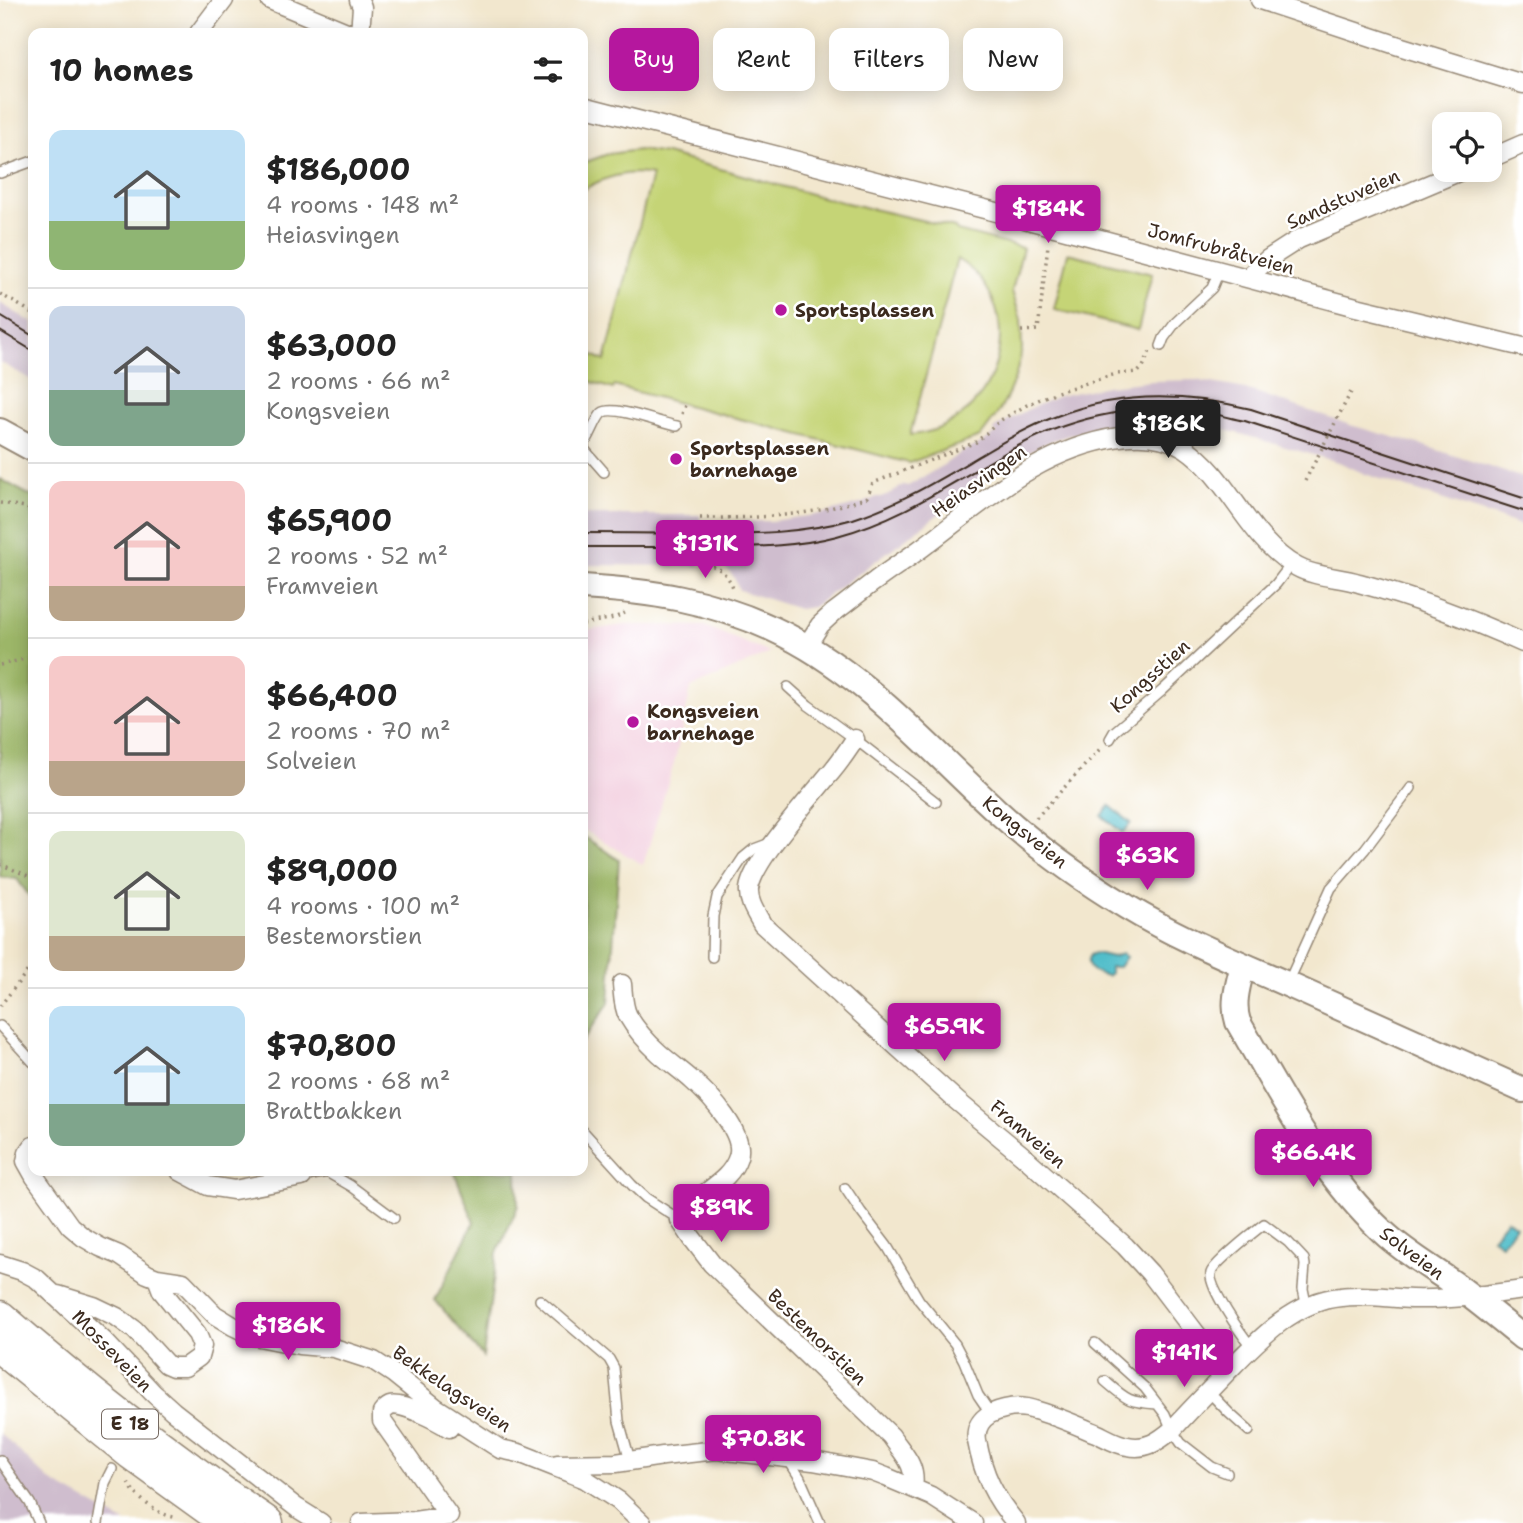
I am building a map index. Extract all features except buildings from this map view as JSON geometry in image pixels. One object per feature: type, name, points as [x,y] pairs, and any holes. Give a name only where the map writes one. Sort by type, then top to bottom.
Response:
[{"type":"highway","name":"Mosseveien","points":[[0,1317],[132,1425],[267,1523]]},
{"type":"highway","name":"E 18","points":[[0,1347],[131,1453],[228,1523]]},
{"type":"main road","points":[[0,431],[28,446]]},
{"type":"main road","name":"Kongsveien","points":[[588,587],[630,590],[689,599],[734,613],[806,646],[882,702],[999,813],[1059,861],[1129,908],[1243,965],[1523,1090]]},
{"type":"main road","name":"Solveien","points":[[1243,965],[1236,995],[1238,1022],[1302,1132],[1329,1172],[1360,1209],[1393,1241],[1472,1297],[1523,1338]]},
{"type":"street","points":[[203,28],[224,0]]},
{"type":"street","points":[[270,0],[337,28]]},
{"type":"street","points":[[359,0],[362,7],[360,28]]},
{"type":"street","points":[[1260,0],[1523,84]]},
{"type":"street","name":"Jomfrubråtveien","points":[[588,107],[1356,307],[1523,347]]},
{"type":"street","points":[[1502,154],[1523,145]]},
{"type":"street","name":"Sandstuveien","points":[[1247,278],[1268,259],[1300,239],[1434,182]]},
{"type":"street","name":"Heiasvingen","points":[[806,646],[820,625],[833,613],[1013,479],[1071,448],[1097,440],[1135,435],[1172,440],[1186,448],[1202,461],[1274,549],[1298,567],[1434,607],[1492,628],[1523,643]]},
{"type":"street","name":"Framveien","points":[[855,739],[755,872],[749,887],[749,899],[762,924],[957,1101],[1125,1246],[1150,1273],[1226,1373]]},
{"type":"street","points":[[622,984],[628,1015],[639,1031],[657,1052],[695,1083],[713,1103],[734,1132],[740,1146],[733,1167],[687,1209],[680,1220]]},
{"type":"street","name":"Bekkelagsveien","points":[[34,1176],[70,1226],[83,1237],[119,1255],[147,1274],[183,1282],[215,1315],[233,1326],[254,1336],[299,1345],[334,1348],[374,1361],[435,1407],[500,1449],[519,1453],[585,1479],[620,1502],[642,1523]]},
{"type":"street","points":[[189,1176],[208,1186],[234,1190],[302,1177]]},
{"type":"street","name":"Bestemorstien","points":[[680,1220],[712,1264],[891,1436],[912,1465],[915,1477],[913,1488]]},
{"type":"street","name":"Mosseveien","points":[[0,1264],[37,1279],[103,1340],[173,1411],[287,1500],[322,1523]]},
{"type":"street","name":"Bekkelagsveien","points":[[55,1294],[94,1306],[117,1317],[135,1330],[166,1364],[186,1367],[199,1357],[202,1346],[191,1325],[162,1291],[157,1278]]},
{"type":"street","points":[[1010,1521],[996,1497],[981,1460],[976,1433],[980,1422],[1001,1409],[1026,1408],[1129,1447],[1146,1446],[1172,1430],[1251,1346],[1275,1326],[1316,1303],[1340,1297],[1426,1299],[1472,1297],[1523,1290]]},
{"type":"street","points":[[361,1523],[414,1521],[449,1516],[382,1421],[382,1413],[386,1408],[394,1405],[423,1414],[466,1439],[500,1449]]},
{"type":"street","points":[[550,1465],[616,1463],[717,1451],[813,1461],[873,1472],[931,1496],[973,1523]]},
{"type":"lane","points":[[0,173],[28,164]]},
{"type":"lane","points":[[1161,346],[1168,331],[1212,288],[1219,271]]},
{"type":"lane","points":[[588,439],[604,411],[631,414],[677,426]]},
{"type":"lane","points":[[588,453],[604,472]]},
{"type":"lane","name":"Kongsstien","points":[[1110,739],[1114,732],[1276,584],[1292,563]]},
{"type":"lane","points":[[788,687],[815,711],[936,802]]},
{"type":"lane","points":[[1287,984],[1331,888],[1365,849],[1411,788]]},
{"type":"lane","points":[[712,957],[713,916],[717,898],[743,858],[754,849],[775,842]]},
{"type":"lane","points":[[0,1026],[28,1057]]},
{"type":"lane","name":"Bestemorstien","points":[[588,1137],[646,1198],[680,1220]]},
{"type":"lane","points":[[302,1177],[307,1176]]},
{"type":"lane","points":[[334,1176],[394,1218]]},
{"type":"lane","points":[[845,1188],[887,1246],[919,1300],[955,1345],[978,1395],[991,1414]]},
{"type":"lane","points":[[1251,1346],[1242,1336],[1215,1290],[1211,1274],[1226,1256],[1264,1224],[1288,1242],[1304,1259],[1303,1289],[1307,1308]]},
{"type":"lane","points":[[540,1300],[609,1359],[614,1368],[619,1421],[630,1460]]},
{"type":"lane","points":[[1095,1343],[1145,1388],[1181,1443],[1197,1457],[1227,1473]]},
{"type":"lane","points":[[1105,1381],[1135,1403],[1157,1404]]},
{"type":"lane","points":[[1208,1391],[1249,1431]]},
{"type":"lane","points":[[788,1459],[800,1478],[820,1523]]},
{"type":"lane","points":[[0,1460],[30,1503],[39,1523]]},
{"type":"lane","points":[[98,1523],[105,1483],[112,1469]]},
{"type":"path","points":[[1021,331],[1038,330],[1051,226]]},
{"type":"path","points":[[0,294],[28,310]]},
{"type":"path","points":[[699,518],[795,514],[858,501],[867,497],[873,483],[976,442],[1000,420],[1027,405],[1054,393],[1116,374],[1138,372],[1149,352],[1161,346]]},
{"type":"path","points":[[1305,481],[1352,390]]},
{"type":"path","points":[[0,503],[28,509]]},
{"type":"path","points":[[699,562],[713,565],[726,575],[733,586],[734,613]]},
{"type":"path","points":[[588,623],[614,618],[635,609]]},
{"type":"path","points":[[0,665],[28,658]]},
{"type":"path","name":"Kongsstien","points":[[1035,819],[1110,739]]},
{"type":"path","points":[[0,864],[28,876]]},
{"type":"path","points":[[0,1006],[28,970]]},
{"type":"shaded area","points":[[0,303],[28,320],[28,378],[0,362]]},
{"type":"shaded area","points":[[1195,380],[1240,388],[1523,478],[1523,526],[1365,474],[1341,463],[1237,433],[1186,421],[1161,420],[1118,424],[1073,434],[1053,440],[1023,455],[813,607],[799,609],[739,590],[734,577],[725,567],[705,558],[699,558],[699,566],[588,565],[588,515],[700,515],[700,522],[771,521],[822,514],[884,497],[904,485],[908,486],[997,433],[993,433],[996,427],[1059,396],[1107,386]]},
{"type":"shaded area","name":"Kongsveien barnehage","points":[[625,625],[704,626],[770,653],[691,688],[676,756],[643,865],[588,832],[588,630]]},
{"type":"shaded area","points":[[0,1433],[50,1481],[126,1523],[0,1523]]},
{"type":"green space","name":"Sportsplassen","points":[[639,150],[666,154],[1023,248],[1012,291],[1021,320],[1022,349],[1016,375],[998,413],[980,437],[909,463],[588,381],[588,352],[605,361],[652,175],[634,173],[616,176],[588,187],[588,161],[608,154]],"holes":[[[957,259],[981,280],[995,306],[1000,334],[996,362],[985,389],[966,411],[941,427],[910,435]]]},
{"type":"green space","points":[[1068,253],[1152,274],[1138,330],[1054,309]]},
{"type":"green space","points":[[0,479],[28,494],[28,894],[17,879],[0,877]]},
{"type":"green space","points":[[588,839],[619,860],[609,1003],[588,1033]]},
{"type":"green space","points":[[456,1176],[517,1176],[518,1206],[497,1253],[483,1357],[435,1300],[474,1222]]},
{"type":"water","points":[[1110,806],[1131,823],[1123,833],[1102,816]]},
{"type":"water","points":[[1095,953],[1112,957],[1122,954],[1126,957],[1119,967],[1110,967],[1110,974],[1107,976],[1097,973],[1089,966],[1088,959]]},
{"type":"water","points":[[1507,1219],[1516,1226],[1501,1244],[1492,1237]]},
{"type":"tram line","points":[[0,316],[28,333]]},
{"type":"tram line","points":[[0,331],[28,348]]},
{"type":"tram line","points":[[588,533],[755,533],[833,524],[870,513],[903,498],[1047,420],[1105,402],[1153,397],[1202,400],[1251,409],[1523,498]]},
{"type":"tram line","points":[[588,547],[769,546],[837,536],[909,508],[1040,435],[1087,419],[1135,410],[1159,409],[1209,413],[1245,421],[1523,511]]},
{"type":"place","name":"Sportsplassen","points":[[781,310]]},
{"type":"place","name":"Sportsplassen barnehage","points":[[676,459]]},
{"type":"place","name":"Kongsveien barnehage","points":[[633,722]]}]
